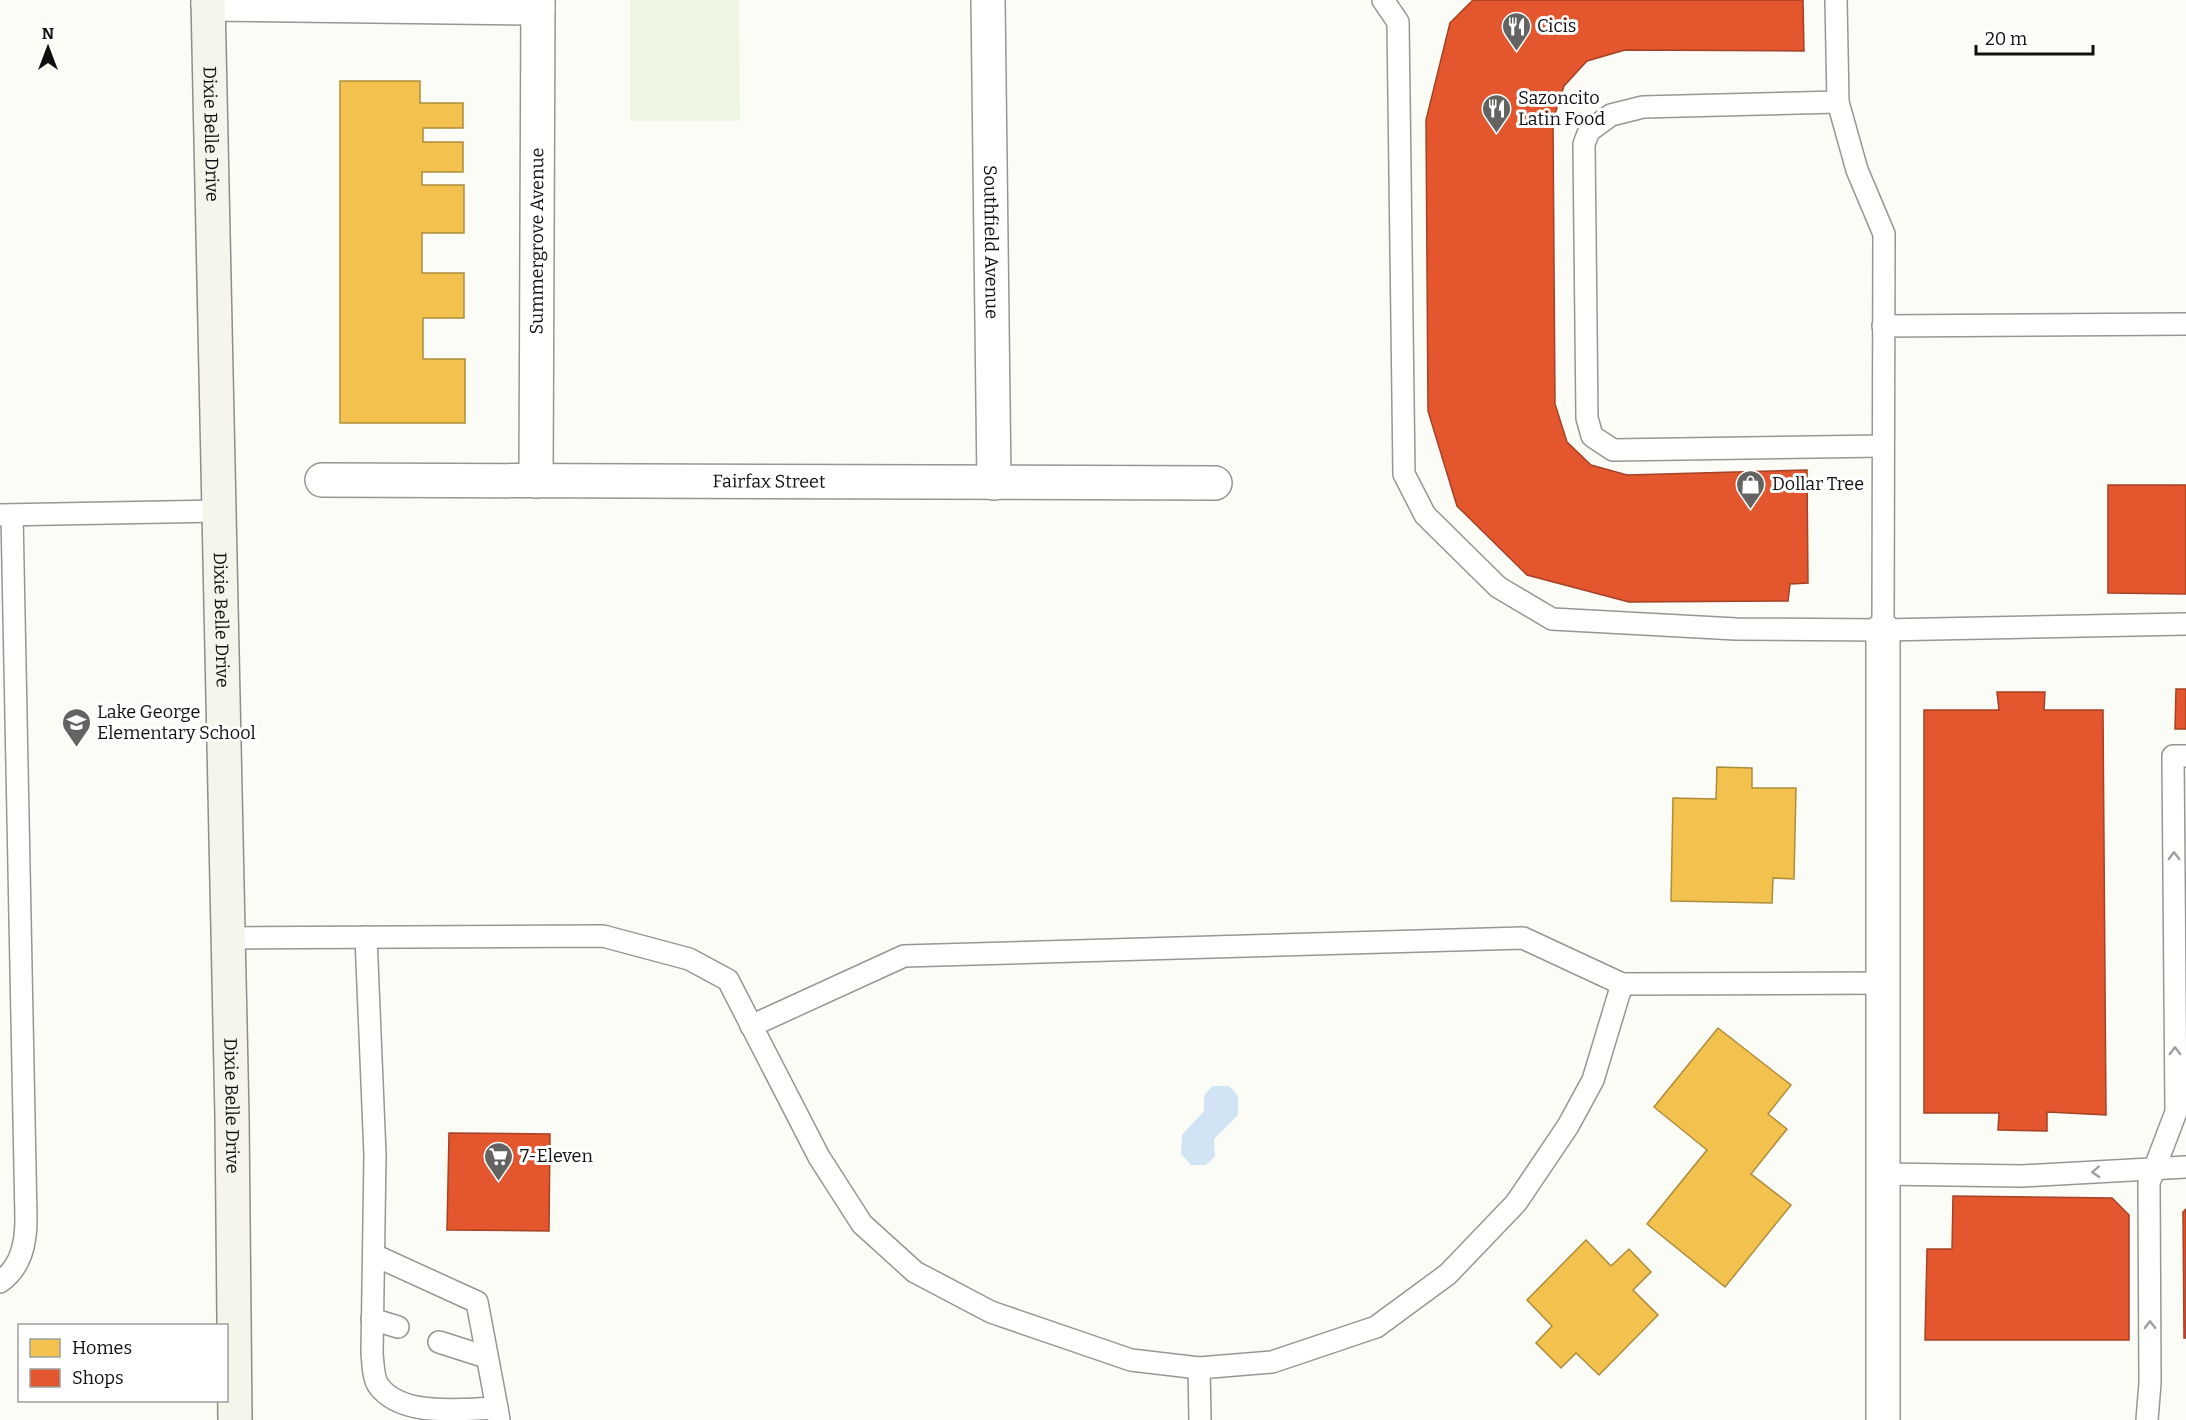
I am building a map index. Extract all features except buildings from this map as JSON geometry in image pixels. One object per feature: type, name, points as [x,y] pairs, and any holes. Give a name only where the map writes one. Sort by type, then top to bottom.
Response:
[{"type":"street","name":"Southfield Avenue","points":[[988,0],[994,483]]},
{"type":"street","points":[[208,2],[538,4]]},
{"type":"street","name":"Dixie Belle Drive","points":[[208,2],[228,938],[235,1420]]},
{"type":"street","name":"Summergrove Avenue","points":[[536,481],[538,4]]},
{"type":"street","name":"Fairfax Street","points":[[322,480],[1215,483]]},
{"type":"street","points":[[1883,630],[1883,1420]]},
{"type":"lane","points":[[1383,0],[1398,22],[1404,474],[1425,515],[1498,587],[1552,619],[1736,629],[1883,630],[2186,624]]},
{"type":"lane","points":[[1836,0],[1838,102],[1857,170],[1884,234],[1883,630]]},
{"type":"lane","points":[[1838,102],[1643,106],[1611,115],[1589,131],[1584,144],[1587,418],[1592,436],[1613,450],[1883,446]]},
{"type":"lane","points":[[1883,326],[2186,324]]},
{"type":"lane","points":[[0,1282],[16,1266],[26,1242],[6,515],[219,511]]},
{"type":"lane","points":[[2147,1420],[2150,1383],[2150,1183],[2176,1112],[2173,756],[2186,756]]},
{"type":"lane","points":[[228,938],[603,936],[689,959],[728,980],[819,1157],[862,1224],[915,1272],[991,1312],[1131,1360],[1199,1368],[1272,1362],[1376,1327],[1448,1274],[1516,1203],[1568,1126],[1593,1080],[1622,984]]},
{"type":"lane","points":[[366,937],[375,1155],[372,1353],[377,1384],[391,1398],[420,1409],[498,1414],[477,1302],[374,1255]]},
{"type":"lane","points":[[751,1026],[904,956],[1522,938],[1622,984],[1883,983]]},
{"type":"lane","points":[[1883,1174],[2022,1176],[2186,1167]]},
{"type":"lane","points":[[372,1319],[398,1327]]},
{"type":"lane","points":[[439,1342],[486,1357]]},
{"type":"lane","points":[[1199,1368],[1200,1420]]},
{"type":"green space","points":[[630,0],[739,0],[740,121],[630,121]]},
{"type":"water","points":[[1212,1086],[1229,1086],[1238,1096],[1238,1115],[1214,1139],[1215,1156],[1206,1165],[1191,1165],[1181,1154],[1182,1135],[1204,1111],[1204,1096]]},
{"type":"place","name":"Cicis","points":[[1516,52]]},
{"type":"place","name":"Sazoncito Latin Food","points":[[1497,134]]},
{"type":"place","name":"Dollar Tree","points":[[1751,510]]},
{"type":"place","name":"Lake George Elementary School","points":[[76,748]]},
{"type":"place","name":"7-Eleven","points":[[499,1182]]}]
